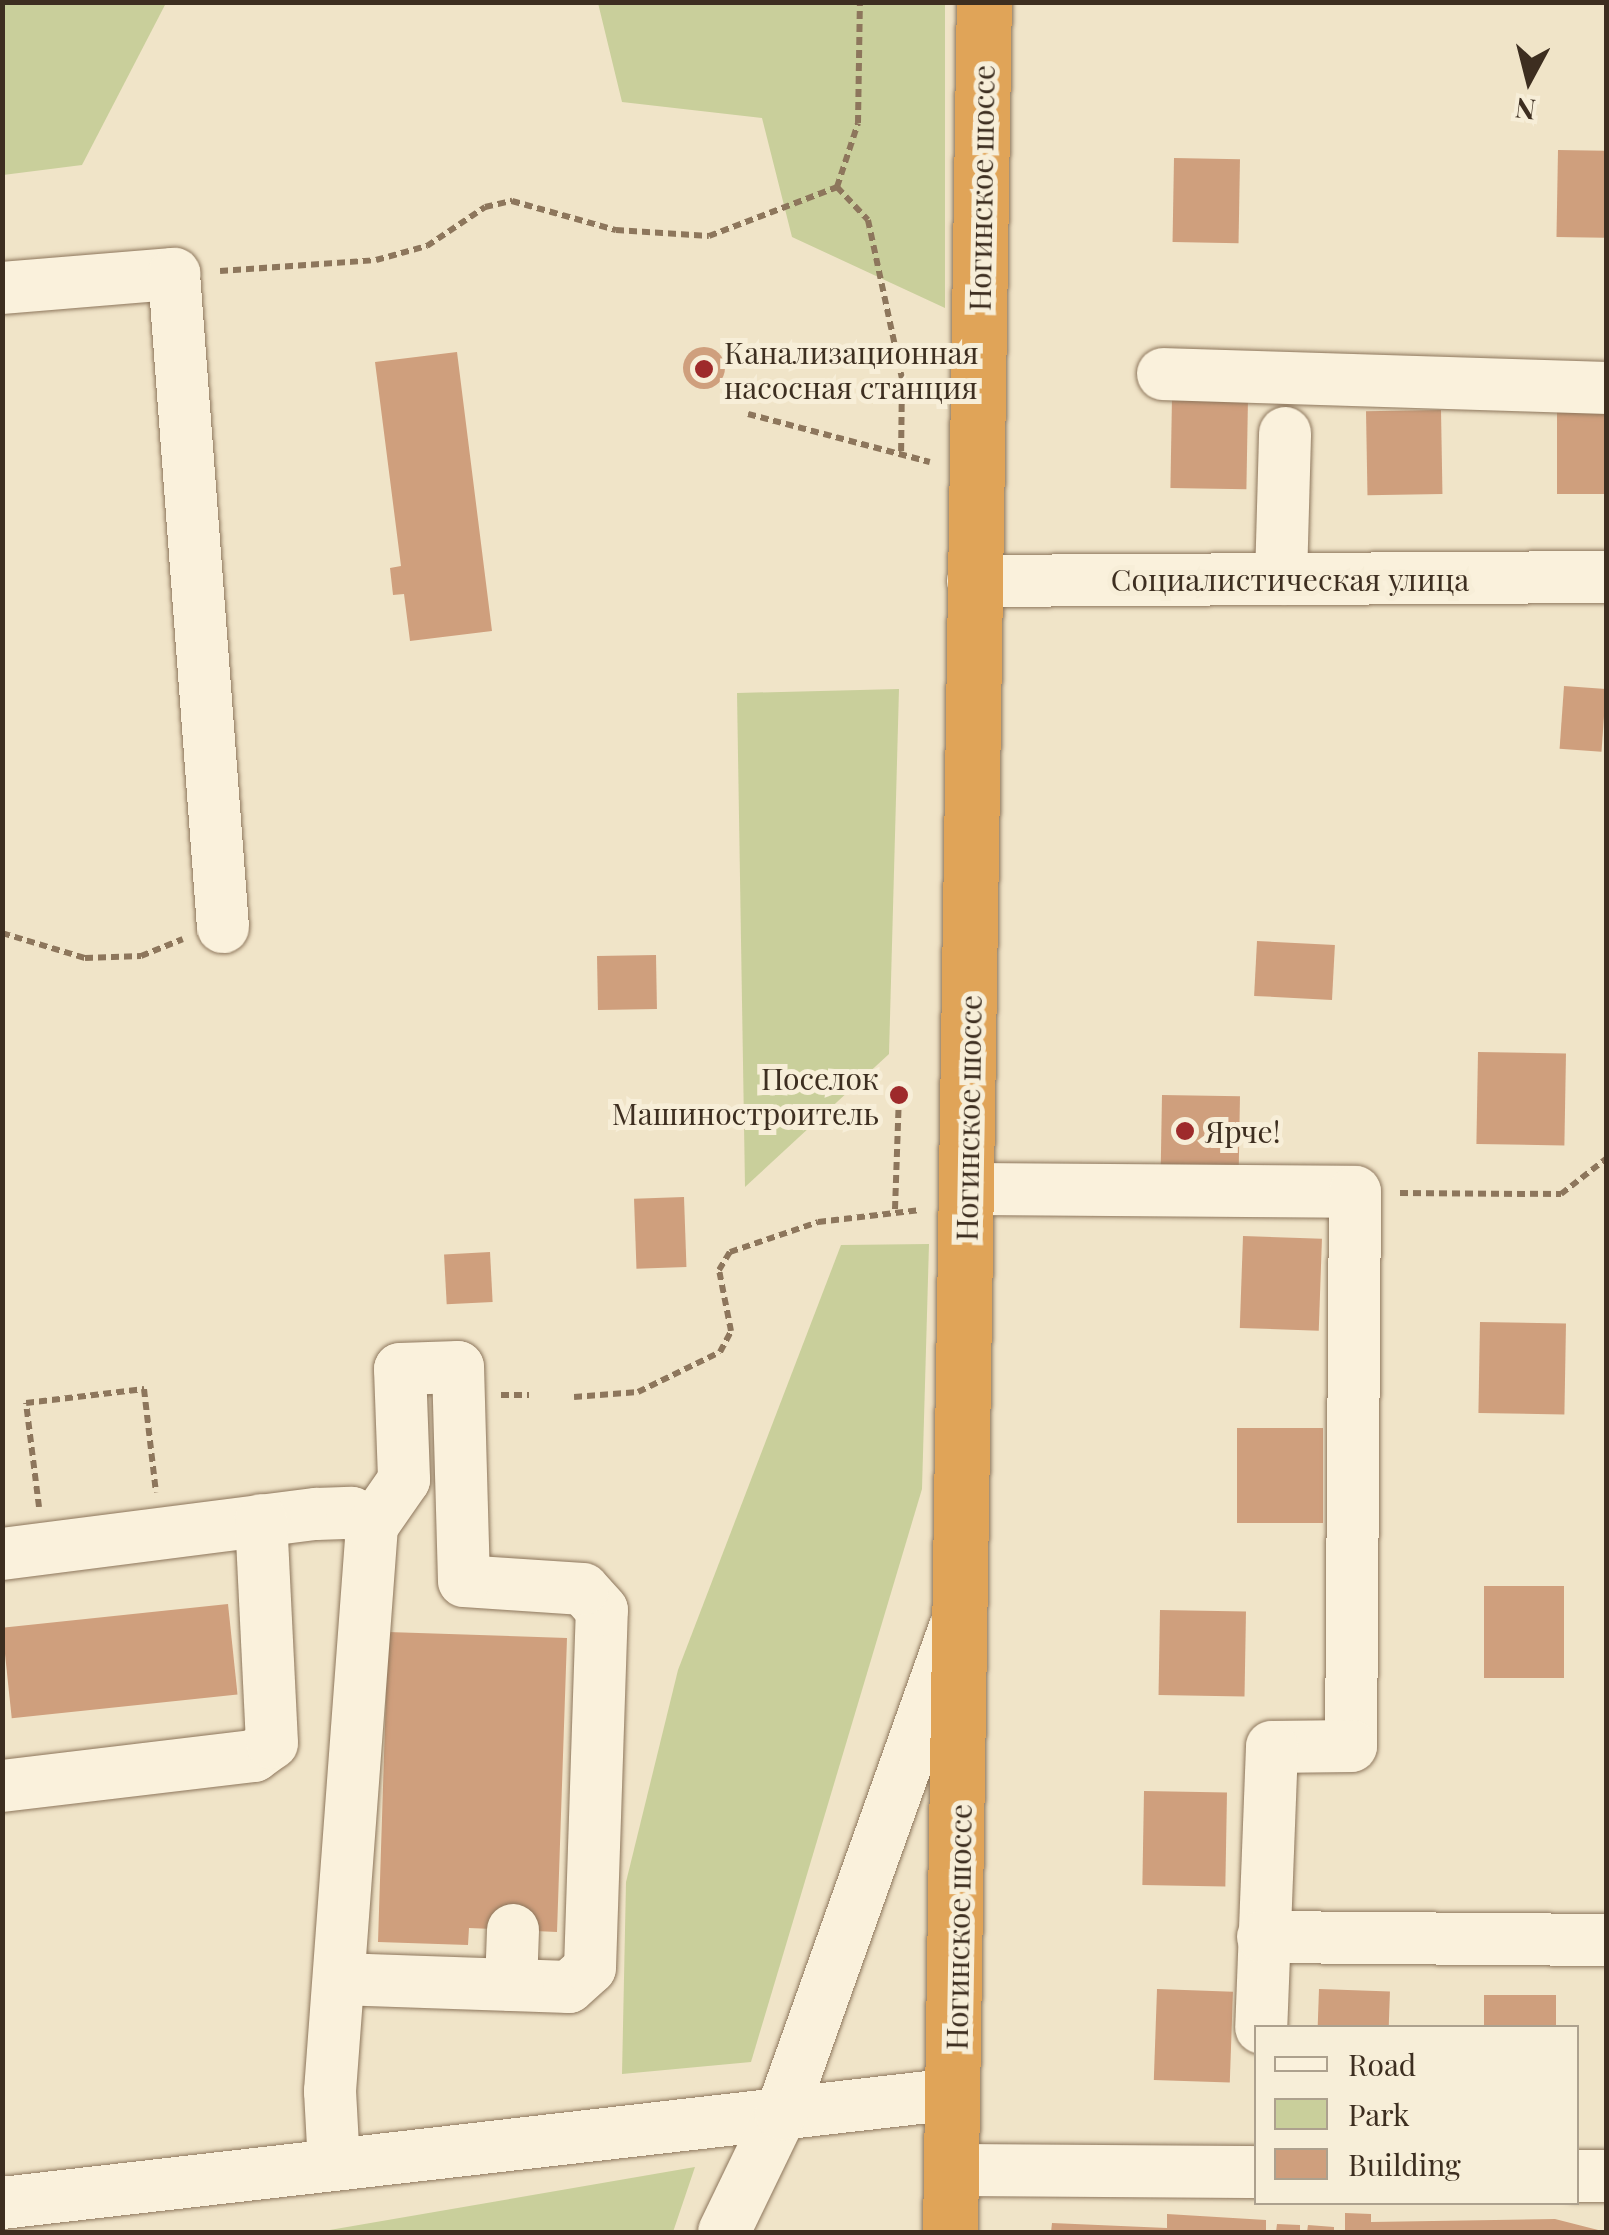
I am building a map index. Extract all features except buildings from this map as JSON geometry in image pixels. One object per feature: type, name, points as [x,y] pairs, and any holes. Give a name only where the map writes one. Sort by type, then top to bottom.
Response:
[{"type":"highway","name":"Ногинское шоссе","points":[[950,2232],[966,1596],[967,1200],[984,2]]},
{"type":"street","points":[[2,288],[174,274],[223,928]]},
{"type":"street","points":[[1163,374],[1606,388]]},
{"type":"street","points":[[1281,579],[1285,434]]},
{"type":"street","name":"Социалистическая улица","points":[[974,581],[1606,577]]},
{"type":"street","points":[[967,1200],[1355,1192],[1351,1746],[1272,1748],[1260,2025]]},
{"type":"street","points":[[334,2165],[339,1979],[372,1526],[404,1480],[400,1369],[458,1367],[464,1581],[598,1596],[590,1968],[569,1987],[339,1979]]},
{"type":"street","points":[[23,1551],[261,1520],[352,1513],[372,1526]]},
{"type":"street","points":[[2,1786],[254,1756],[272,1743],[261,1520]]},
{"type":"street","points":[[724,2232],[782,2114],[966,1596]]},
{"type":"street","points":[[511,1985],[513,1930]]},
{"type":"street","points":[[1264,1937],[1606,1940]]},
{"type":"street","points":[[2,2202],[954,2094]]},
{"type":"street","points":[[951,2170],[1254,2172]]},
{"type":"street","points":[[1579,2176],[1606,2176]]},
{"type":"path","points":[[838,187],[858,122],[860,2]]},
{"type":"path","points":[[174,274],[376,260],[427,246],[485,207],[512,201],[616,230],[709,236],[838,187]]},
{"type":"path","points":[[838,187],[868,220],[902,378],[901,455]]},
{"type":"path","points":[[748,414],[976,472]]},
{"type":"path","points":[[2,933],[84,958],[140,956],[223,928]]},
{"type":"path","points":[[895,1209],[898,1096]]},
{"type":"path","points":[[1355,1192],[1561,1194],[1606,1159]]},
{"type":"path","points":[[574,1397],[638,1392],[720,1352],[730,1331],[720,1270],[730,1252],[818,1222],[967,1200]]},
{"type":"path","points":[[23,1551],[26,1403],[46,1400],[144,1388],[161,1534]]},
{"type":"green space","points":[[2,3],[166,3],[82,165],[3,175]]},
{"type":"green space","points":[[598,3],[945,3],[945,308],[792,237],[762,118],[622,102]]},
{"type":"green space","points":[[899,689],[889,1054],[745,1187],[737,693]]},
{"type":"green space","points":[[929,1244],[922,1489],[751,2062],[622,2074],[626,1882],[678,1670],[841,1245]]},
{"type":"green space","points":[[695,2167],[673,2232],[318,2232]]},
{"type":"place","name":"Канализационная насосная станция","points":[[704,369]]},
{"type":"place","name":"Поселок Машиностроитель","points":[[899,1095]]},
{"type":"place","name":"Ярче!","points":[[1185,1131]]}]
